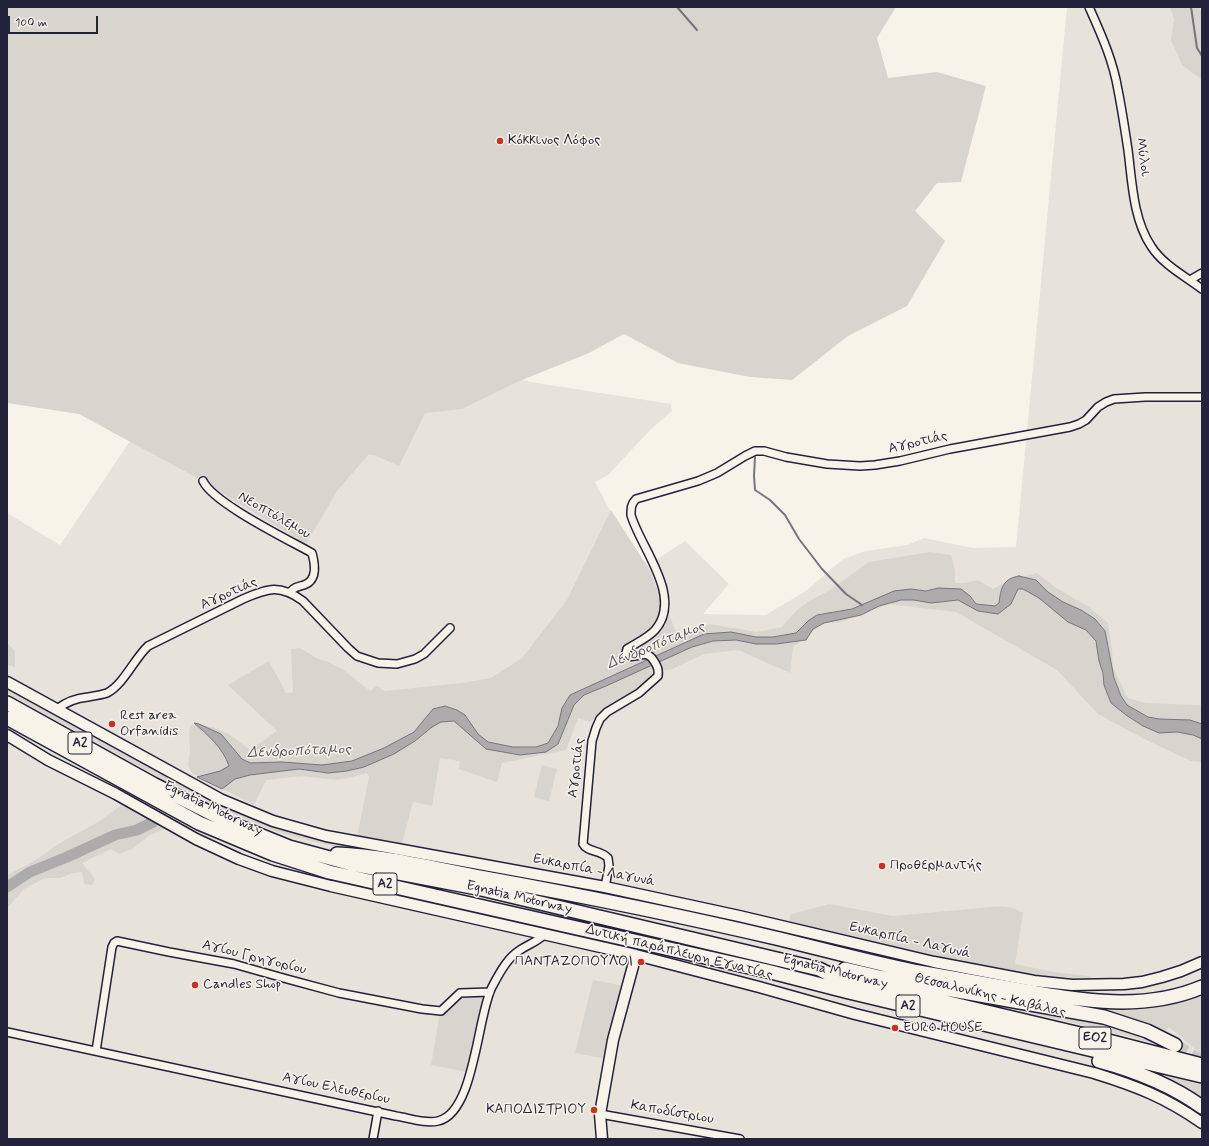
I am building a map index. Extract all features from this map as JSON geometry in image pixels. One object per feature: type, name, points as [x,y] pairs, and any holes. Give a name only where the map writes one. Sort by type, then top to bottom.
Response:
[{"type":"highway","name":"Egnatia Motorway","points":[[7,703],[153,784],[230,823],[289,847],[352,864],[477,888],[818,969]]},
{"type":"highway","name":"Egnatia Motorway","points":[[7,718],[199,823],[247,845],[295,862],[330,872],[767,971],[1050,1040]]},
{"type":"highway","points":[[312,853],[357,855],[377,858],[612,902],[689,918],[912,971],[1079,1000],[1116,1002],[1146,1001],[1189,993],[1202,987]]},
{"type":"highway","name":"Α2","points":[[818,969],[833,967],[886,978],[1092,1014],[1134,1026],[1176,1045]]},
{"type":"highway","name":"Θεσσαλονίκης - Καβάλας","points":[[818,969],[831,975],[1097,1038],[1202,1065]]},
{"type":"highway","name":"Θεσσαλονίκης - Καβάλας","points":[[1050,1040],[1202,1076]]},
{"type":"highway","name":"Α2","points":[[1050,1040],[1071,1053],[1143,1074],[1172,1088],[1202,1107]]},
{"type":"street","name":"Μύλοι","points":[[1088,7],[1108,52],[1115,74],[1134,193],[1140,224],[1146,239],[1156,253],[1168,264],[1202,289]]},
{"type":"street","points":[[1190,280],[1202,274]]},
{"type":"street","name":"Αγροτιάς","points":[[605,887],[609,866],[608,858],[601,853],[585,848],[583,844],[592,741],[600,719],[607,712],[639,693],[658,676],[659,668],[651,656],[645,654],[631,657],[626,653],[627,649],[655,631],[661,622],[665,602],[662,583],[633,522],[631,507],[633,502],[641,497],[698,481],[718,473],[755,451],[764,451],[786,457],[827,464],[875,465],[900,461],[950,449],[1070,427],[1086,420],[1098,407],[1114,399],[1145,397],[1202,397]]},
{"type":"street","name":"Νεοπτόλεμου","points":[[203,480],[217,496],[257,523],[312,553],[315,568],[312,577],[305,584],[294,587],[290,592]]},
{"type":"street","name":"Αγροτιάς","points":[[57,709],[63,704],[106,693],[114,688],[142,652],[153,643],[259,592],[277,589],[290,592]]},
{"type":"street","points":[[290,592],[303,601],[357,656],[378,663],[398,664],[415,659],[424,654],[450,628]]},
{"type":"street","name":"Ευκαρπία - Λαγυνά","points":[[7,682],[159,764],[209,794],[273,821],[310,832],[358,843],[605,887],[739,916],[934,962],[1049,983],[1093,986],[1136,983],[1170,975],[1202,962]]},
{"type":"street","name":"Δυτική παράπλευρη Εγνατίας","points":[[7,735],[48,760],[116,794],[196,839],[253,864],[295,877],[636,955],[855,1014],[1125,1082],[1151,1092],[1202,1123]]},
{"type":"street","name":"Αγίου Ελευθερίου","points":[[7,1032],[430,1122],[443,1120],[455,1110],[469,1075],[490,992],[512,957],[521,949],[534,943],[545,934]]},
{"type":"street","name":"Αγίου Γρηγορίου","points":[[96,1050],[112,946],[117,941],[234,964],[291,981],[339,993],[422,1009],[440,1011],[460,994],[490,992]]},
{"type":"street","points":[[602,1139],[600,1114],[613,1040],[636,955]]},
{"type":"street","points":[[373,1139],[378,1111]]},
{"type":"street","name":"Καποδίστριου","points":[[600,1114],[740,1139]]},
{"type":"shaded area","points":[[7,7],[896,7],[877,38],[888,78],[937,72],[986,86],[961,182],[937,183],[915,211],[945,241],[907,306],[848,336],[792,380],[750,377],[678,363],[624,334],[589,353],[517,382],[462,409],[425,413],[399,466],[374,455],[368,455],[337,491],[306,544],[195,477],[79,414],[7,403]]},
{"type":"shaded area","points":[[1067,7],[1202,7],[1202,1139],[7,1139],[7,513],[60,545],[130,441],[195,477],[337,491],[369,443],[479,372],[543,384],[671,404],[672,411],[650,430],[608,475],[595,482],[608,507],[646,566],[685,541],[729,584],[703,614],[766,615],[807,590],[843,559],[866,551],[907,545],[924,538],[973,548],[1016,547]]},
{"type":"shaded area","points":[[1170,7],[1199,7],[1202,14],[1202,80],[1182,65],[1171,40],[1174,19]]},
{"type":"shaded area","points":[[611,510],[647,566],[679,638],[709,624],[757,632],[782,627],[797,610],[809,601],[830,590],[869,562],[930,552],[951,555],[955,571],[955,583],[965,583],[978,580],[993,589],[1007,581],[1037,573],[1055,587],[1089,607],[1108,623],[1113,668],[1128,698],[1145,703],[1202,705],[1202,762],[1191,761],[1144,739],[1098,714],[1057,670],[956,612],[888,604],[841,622],[824,623],[793,647],[790,673],[738,650],[704,654],[670,670],[654,670],[639,687],[590,722],[578,718],[566,750],[502,763],[497,782],[459,769],[460,761],[440,758],[432,806],[413,802],[401,847],[357,837],[369,777],[367,773],[337,780],[301,776],[266,780],[254,805],[192,773],[188,765],[190,751],[189,731],[191,725],[213,727],[229,734],[250,750],[277,731],[228,685],[269,661],[286,693],[293,692],[291,649],[300,648],[318,659],[326,661],[342,669],[370,691],[377,686],[385,691],[461,683],[491,678],[522,658],[567,600]]},
{"type":"shaded area","points":[[1019,576],[1036,580],[1048,592],[1063,602],[1081,610],[1095,619],[1105,631],[1114,678],[1121,696],[1127,705],[1148,717],[1159,719],[1190,720],[1202,724],[1202,739],[1193,735],[1177,732],[1159,733],[1143,726],[1111,703],[1104,685],[1096,641],[1086,630],[1068,622],[1039,598],[1023,589],[1018,589],[1011,604],[998,614],[978,611],[958,600],[931,603],[914,600],[901,600],[879,606],[861,615],[824,623],[813,629],[806,640],[776,644],[756,644],[736,640],[713,641],[692,647],[584,695],[574,705],[558,744],[546,752],[520,755],[486,749],[454,721],[441,722],[394,754],[364,767],[347,771],[328,773],[299,769],[250,775],[235,779],[222,789],[197,777],[220,771],[229,766],[219,748],[210,737],[194,723],[221,734],[242,759],[250,763],[282,762],[322,765],[352,761],[384,748],[414,732],[433,709],[445,706],[457,710],[465,715],[478,734],[488,742],[513,747],[536,747],[548,743],[558,726],[562,708],[570,695],[704,634],[731,632],[756,637],[773,637],[796,633],[808,621],[817,615],[852,609],[894,591],[911,589],[926,591],[938,588],[961,589],[970,596],[976,604],[995,606],[999,603],[1002,588],[1006,582],[1009,579]]},
{"type":"shaded area","points":[[7,643],[15,651],[15,667],[7,665]]},
{"type":"shaded area","points":[[7,687],[89,734],[242,815],[278,829],[462,868],[631,899],[629,902],[319,843],[277,832],[240,817],[159,777],[7,693]]},
{"type":"shaded area","points":[[542,765],[557,769],[549,801],[534,797]]},
{"type":"shaded area","points":[[123,804],[166,828],[150,835],[132,849],[119,854],[111,849],[82,863],[95,879],[92,885],[84,884],[82,872],[72,873],[61,878],[45,878],[24,889],[7,908],[7,875],[33,862],[60,843],[98,822]]},
{"type":"shaded area","points":[[829,904],[893,916],[995,907],[1011,908],[1023,913],[1015,964],[1054,972],[1088,976],[1096,979],[1081,980],[1022,974],[789,924],[791,914]]},
{"type":"shaded area","points":[[593,980],[624,986],[606,1059],[575,1053]]},
{"type":"shaded area","points":[[471,992],[486,997],[467,1072],[431,1065],[440,1013],[452,1007],[457,995]]},
{"type":"shaded area","points":[[1202,992],[1202,1055],[1169,1027],[1164,1034],[1084,1008],[1085,1005]]},
{"type":"shaded area","points":[[960,996],[1119,1024],[1167,1047],[1120,1034]]},
{"type":"shaded area","points":[[1156,1072],[1202,1085],[1202,1099]]},
{"type":"waterway","points":[[677,7],[697,30]]},
{"type":"waterway","points":[[1191,7],[1197,48],[1202,56]]},
{"type":"waterway","points":[[755,457],[755,490],[770,500],[785,515],[799,539],[822,569],[846,594],[862,605]]},
{"type":"waterway","name":"Δενδροπόταμος","points":[[7,887],[30,872],[115,835],[137,830],[153,822]]},
{"type":"tunnel","points":[[1175,1045],[1202,1062]]},
{"type":"place","name":"Κόκκινος Λόφος","points":[[500,141]]},
{"type":"place","name":"Rest area Orfanidis","points":[[112,724]]},
{"type":"place","name":"Προθερμαντής","points":[[882,866]]},
{"type":"place","name":"ΠΑΝΤΑΖΟΠΟΥΛΟΙ","points":[[641,962]]},
{"type":"place","name":"Candles Shop","points":[[195,985]]},
{"type":"place","name":"EURO HOUSE","points":[[895,1028]]},
{"type":"place","name":"ΚΑΠΟΔΙΣΤΡΙΟΥ","points":[[594,1110]]}]
